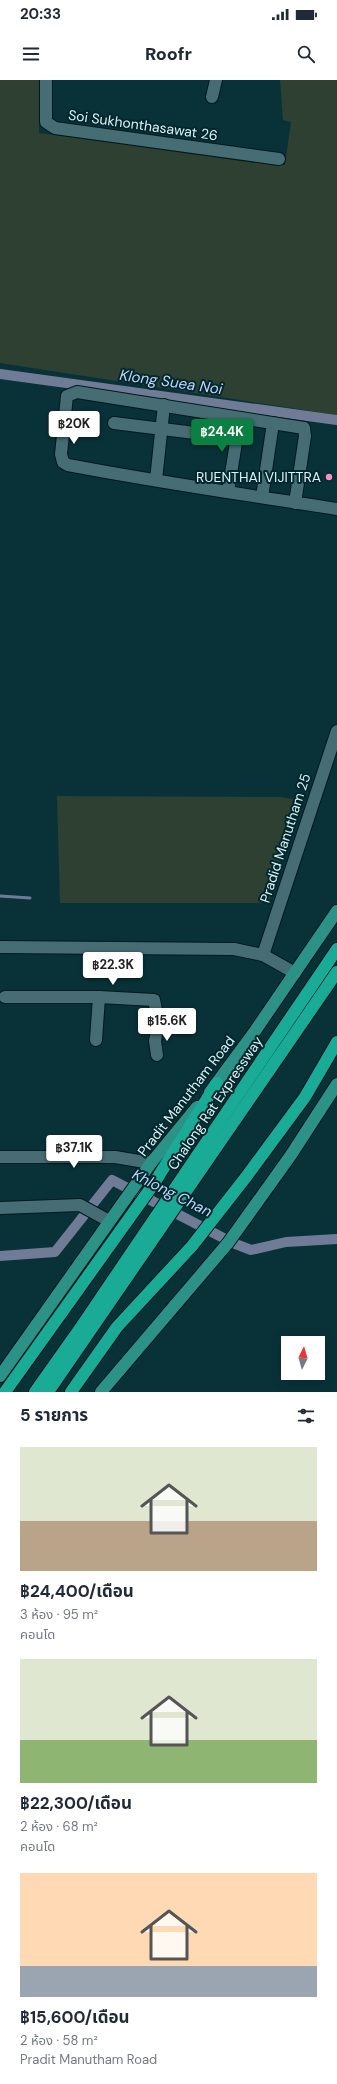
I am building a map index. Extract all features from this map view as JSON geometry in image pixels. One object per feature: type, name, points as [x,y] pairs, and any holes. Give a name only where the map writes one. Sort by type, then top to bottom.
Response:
[{"type":"highway","name":"Chalong Rat Expressway","points":[[34,1392],[90,1314],[337,949]]},
{"type":"highway","name":"Chalong Rat Expressway","points":[[48,1392],[337,972]]},
{"type":"highway","points":[[71,1392],[116,1327],[206,1228],[305,1097],[337,1042]]},
{"type":"highway","points":[[5,1392],[153,1185],[217,1083]]},
{"type":"main road","name":"Pradit Manutham Road","points":[[0,1376],[151,1163],[217,1083],[337,911]]},
{"type":"main road","points":[[101,1392],[232,1238],[291,1155],[337,1084]]},
{"type":"street","name":"Soi Sukhonthasawat 26","points":[[46,80],[46,122],[54,128],[279,159]]},
{"type":"street","points":[[212,97],[216,80]]},
{"type":"street","points":[[296,503],[304,428],[77,392],[67,396],[61,454],[63,462],[68,465],[228,492],[296,503],[337,509]]},
{"type":"street","points":[[156,480],[164,406]]},
{"type":"street","points":[[228,492],[240,418]]},
{"type":"street","points":[[114,423],[211,435]]},
{"type":"street","points":[[262,497],[273,423]]},
{"type":"street","name":"Pradid Manutham 25","points":[[263,955],[337,730]]},
{"type":"street","points":[[0,947],[234,949],[263,955],[295,973]]},
{"type":"street","points":[[5,997],[99,997],[154,1000],[157,1015],[164,1021],[158,1025],[156,1034],[157,1056]]},
{"type":"street","points":[[96,1040],[99,997]]},
{"type":"street","points":[[0,1156],[115,1158],[151,1163]]},
{"type":"street","points":[[0,1208],[80,1205],[109,1221]]},
{"type":"green space","points":[[0,80],[40,80],[39,133],[285,165],[291,122],[283,120],[280,80],[337,80],[337,415],[0,363]]},
{"type":"green space","points":[[57,796],[281,797],[296,800],[269,903],[60,903]]},
{"type":"waterway","name":"Klong Suea Noi","points":[[0,374],[337,420]]},
{"type":"waterway","points":[[0,896],[30,898]]},
{"type":"waterway","name":"Khlong Chan","points":[[0,1256],[55,1252],[112,1180],[233,1243],[251,1250],[286,1242],[337,1239]]},
{"type":"place","name":"RUENTHAI VIJITTRA","points":[[329,477]]}]
